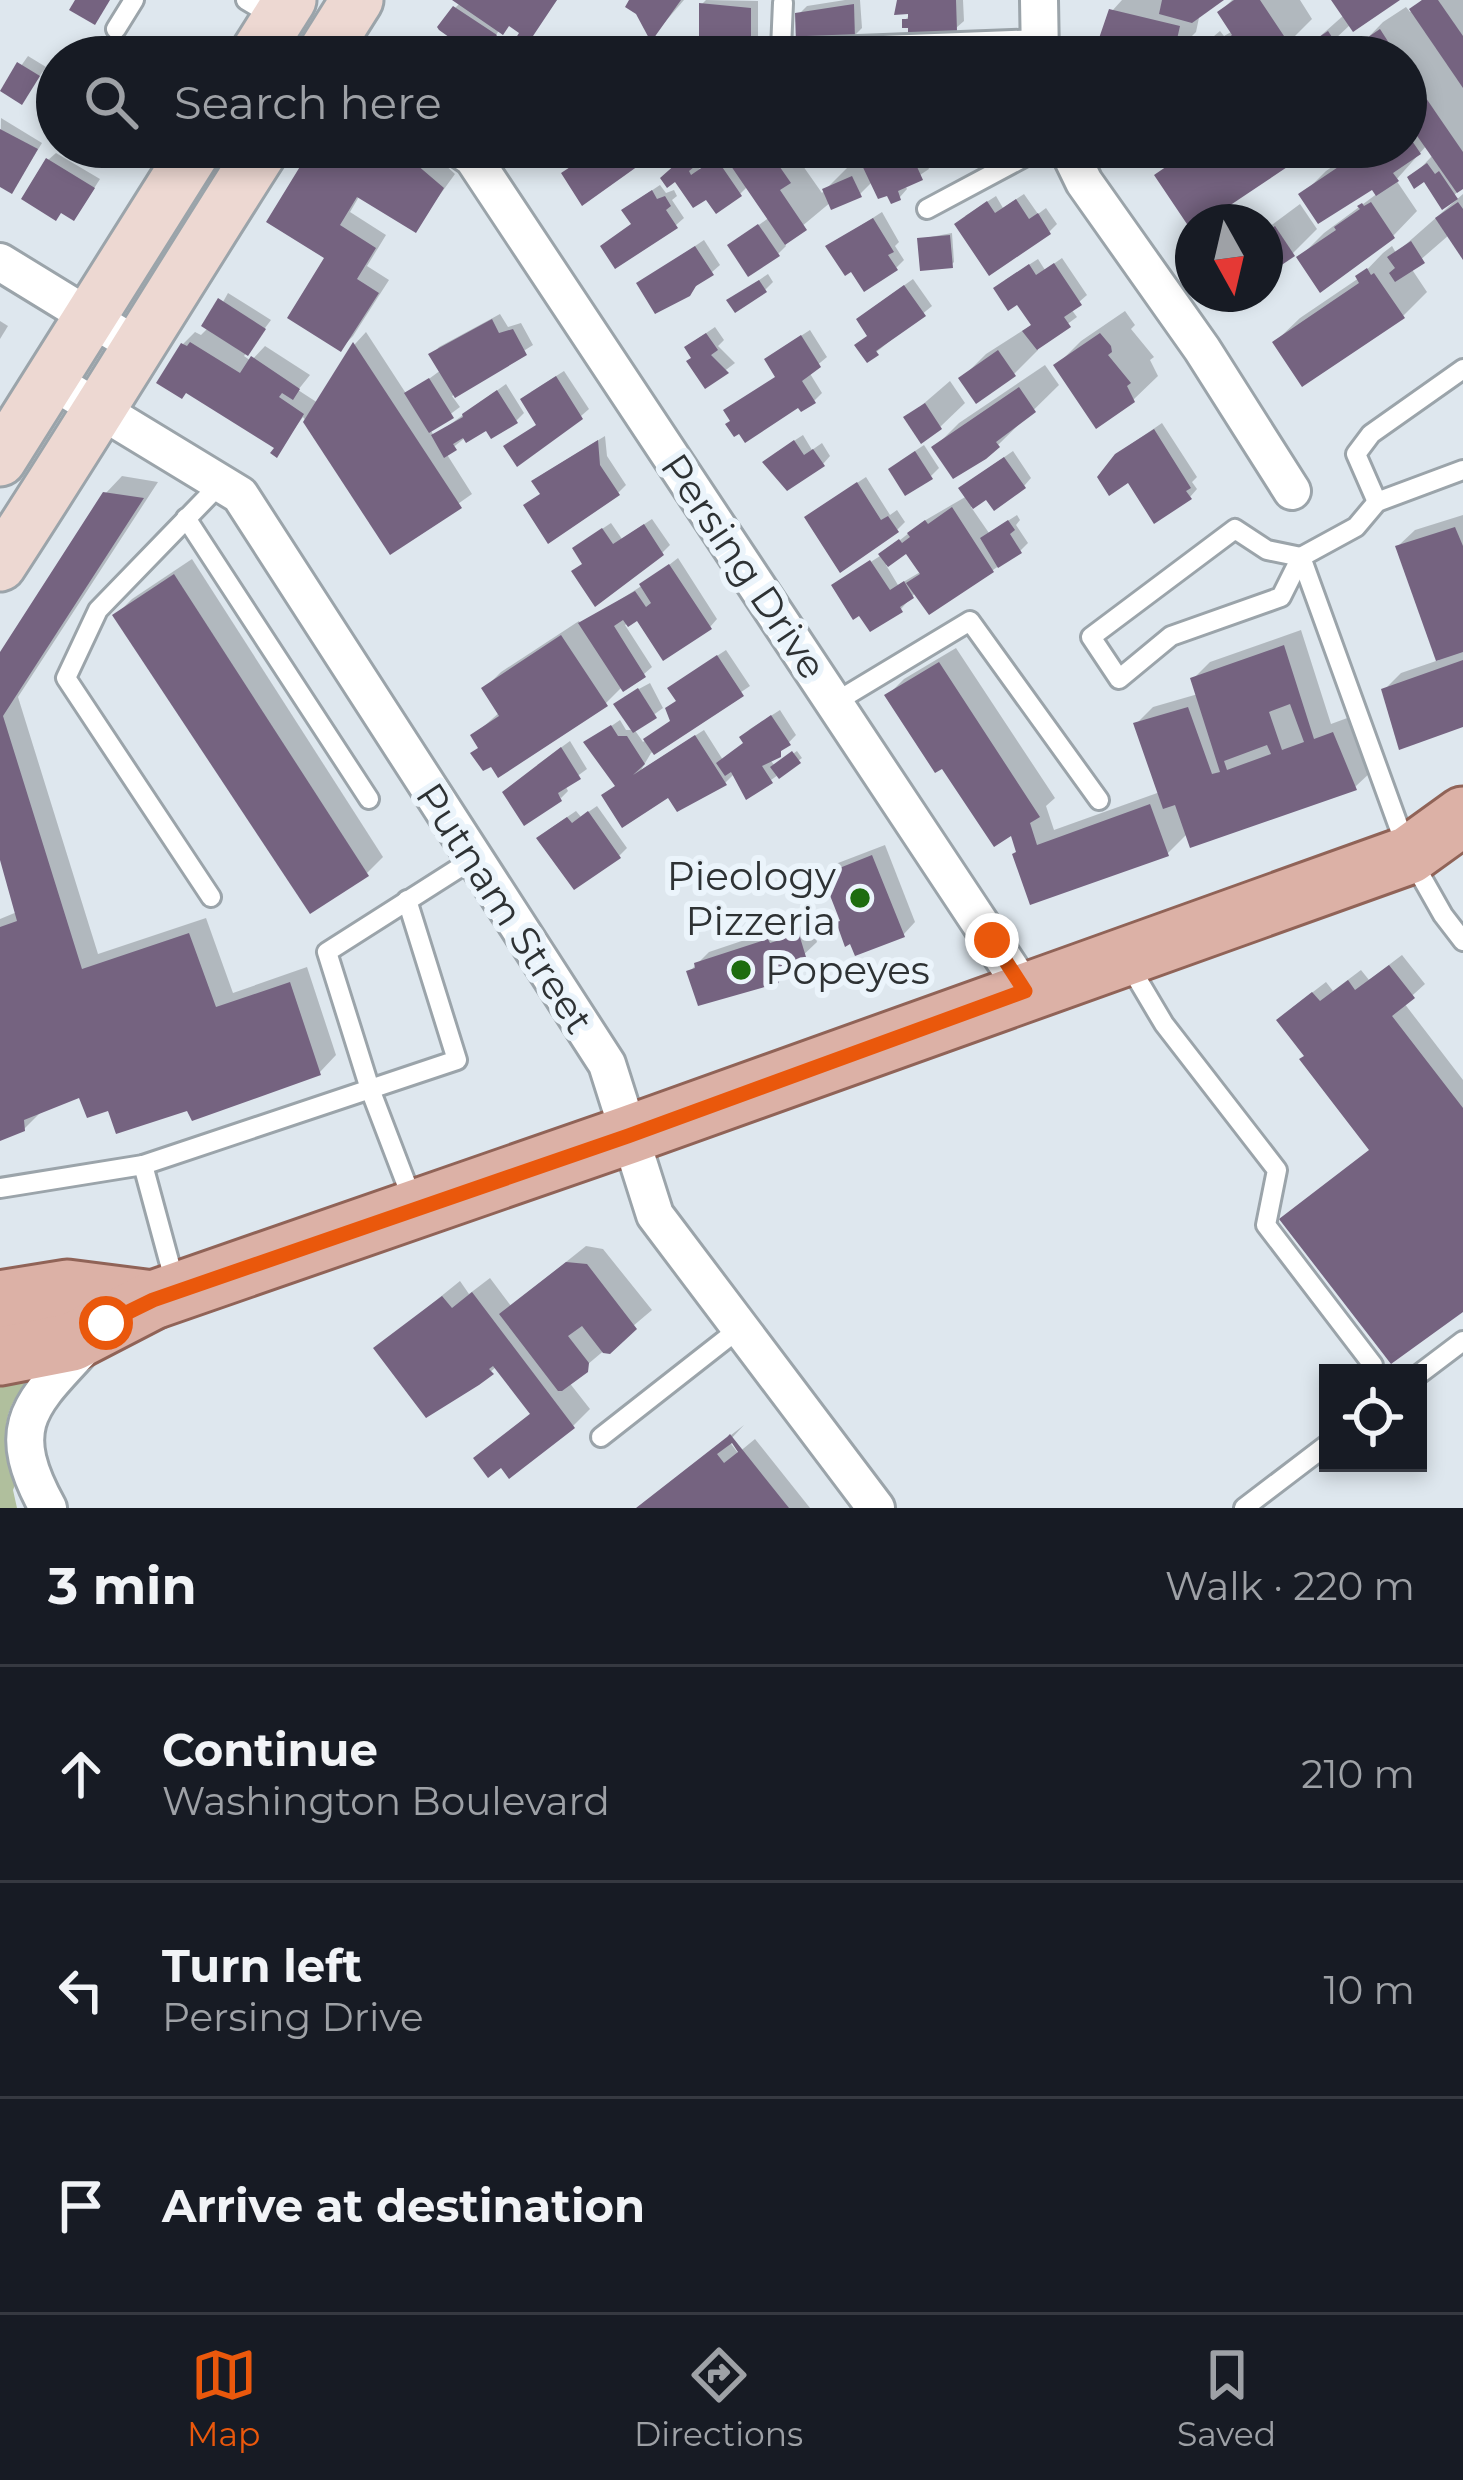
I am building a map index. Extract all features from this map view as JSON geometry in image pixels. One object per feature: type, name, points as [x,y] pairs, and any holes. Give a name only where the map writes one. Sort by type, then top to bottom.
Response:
[{"type":"main road","points":[[336,36],[357,0]]},
{"type":"main road","points":[[0,460],[184,168]]},
{"type":"main road","points":[[0,566],[251,168]]},
{"type":"main road","points":[[8,1358],[72,1342],[146,1306],[1124,956],[1436,857],[1463,816]]},
{"type":"main road","points":[[0,1300],[67,1289],[146,1306]]},
{"type":"street","points":[[1039,0],[1040,36]]},
{"type":"street","points":[[267,19],[294,36]]},
{"type":"street","name":"Persing Drive","points":[[479,168],[1025,991]]},
{"type":"street","points":[[1077,168],[1202,349],[1292,491]]},
{"type":"street","points":[[0,262],[137,346]]},
{"type":"street","name":"Putnam Street","points":[[51,380],[240,495],[607,1064],[655,1215],[876,1508]]},
{"type":"street","points":[[48,1508],[22,1439],[26,1417],[37,1399],[146,1306]]},
{"type":"lane","points":[[116,29],[134,0]]},
{"type":"lane","points":[[782,36],[783,3]]},
{"type":"lane","points":[[927,209],[1003,168]]},
{"type":"lane","points":[[1377,502],[1356,454],[1371,434],[1463,369]]},
{"type":"lane","points":[[1301,557],[1267,550],[1234,529],[1091,637],[1119,679],[1171,636],[1282,597],[1301,557],[1356,526],[1377,502],[1463,470]]},
{"type":"lane","points":[[211,897],[67,678],[98,610],[222,482]]},
{"type":"lane","points":[[186,518],[369,799]]},
{"type":"lane","points":[[1301,557],[1436,857],[1443,916],[1463,941]]},
{"type":"lane","points":[[834,703],[970,621],[1099,800]]},
{"type":"lane","points":[[416,1209],[370,1089],[327,952],[473,859]]},
{"type":"lane","points":[[0,1187],[143,1165],[457,1060],[407,900]]},
{"type":"lane","points":[[1124,956],[1163,1024],[1277,1170],[1266,1225],[1372,1364]]},
{"type":"lane","points":[[143,1165],[146,1306]]},
{"type":"lane","points":[[601,1436],[740,1328]]},
{"type":"lane","points":[[1427,1368],[1463,1341]]},
{"type":"lane","points":[[1244,1508],[1319,1451]]},
{"type":"green space","points":[[35,1376],[15,1399],[7,1423],[8,1448],[18,1477],[13,1490],[17,1508],[0,1508],[0,1383]]},
{"type":"building","points":[[75,0],[110,0],[95,25],[69,10]]},
{"type":"building","points":[[452,0],[557,0],[533,36],[517,36],[509,26],[503,35]]},
{"type":"building","points":[[629,0],[681,0],[655,36],[648,36],[636,14],[625,7]]},
{"type":"building","points":[[897,0],[956,0],[957,31],[908,33],[902,19],[908,19],[908,14],[894,15]]},
{"type":"building","points":[[1162,0],[1224,0],[1192,23],[1159,14]]},
{"type":"building","points":[[1234,0],[1260,0],[1284,36],[1231,36],[1217,12]]},
{"type":"building","points":[[1331,0],[1400,0],[1353,32]]},
{"type":"building","points":[[1422,0],[1438,0],[1463,36],[1463,88],[1409,9]]},
{"type":"building","points":[[699,3],[751,8],[751,36],[699,36]]},
{"type":"building","points":[[854,4],[855,36],[796,36],[795,13]]},
{"type":"building","points":[[453,6],[497,35],[447,36],[437,27]]},
{"type":"building","points":[[1109,9],[1180,26],[1178,36],[1100,36]]},
{"type":"building","points":[[17,62],[36,74],[36,82],[22,105],[0,91]]},
{"type":"building","points":[[1427,100],[1463,152],[1463,189],[1457,193],[1427,150]]},
{"type":"building","points":[[0,129],[36,148],[36,152],[12,194],[0,187]]},
{"type":"building","points":[[1427,163],[1435,174],[1439,171],[1458,199],[1442,210],[1424,182],[1414,189],[1407,177],[1427,168]]},
{"type":"building","points":[[40,168],[62,168],[95,188],[74,221],[61,213],[56,221],[21,199]]},
{"type":"building","points":[[299,168],[421,168],[444,188],[416,233],[357,197],[340,225],[376,248],[357,279],[379,293],[341,352],[287,318],[324,258],[266,222]]},
{"type":"building","points":[[569,168],[635,168],[582,206],[561,173]]},
{"type":"building","points":[[671,168],[693,168],[691,175],[701,168],[723,168],[742,196],[716,214],[706,200],[693,208],[675,182],[667,188],[660,178]]},
{"type":"building","points":[[732,168],[781,168],[791,183],[780,190],[807,230],[785,245]]},
{"type":"building","points":[[863,168],[918,168],[923,180],[898,191],[901,200],[891,204],[887,196],[878,199]]},
{"type":"building","points":[[1164,168],[1286,168],[1232,204],[1175,206],[1154,175]]},
{"type":"building","points":[[1337,168],[1400,168],[1393,173],[1399,181],[1376,196],[1372,190],[1318,224],[1298,194]]},
{"type":"building","points":[[852,176],[862,197],[831,210],[822,189]]},
{"type":"building","points":[[652,190],[657,199],[665,196],[671,206],[666,210],[678,228],[615,269],[600,246],[631,224],[621,210]]},
{"type":"building","points":[[1016,199],[1029,219],[1038,213],[1051,234],[989,276],[954,224],[987,201],[995,213]]},
{"type":"building","points":[[1371,202],[1395,238],[1320,293],[1296,257],[1336,230],[1360,209],[1357,206]]},
{"type":"building","points":[[1458,202],[1463,209],[1463,260],[1435,218]]},
{"type":"building","points":[[873,218],[894,252],[888,255],[898,270],[864,292],[851,272],[845,276],[825,246]]},
{"type":"building","points":[[758,224],[780,256],[748,277],[727,245]]},
{"type":"building","points":[[950,235],[953,268],[920,271],[917,238]]},
{"type":"building","points":[[1283,238],[1295,256],[1283,264]]},
{"type":"building","points":[[1411,241],[1425,263],[1395,282],[1389,273],[1395,268],[1387,257]]},
{"type":"building","points":[[695,246],[714,275],[690,296],[655,314],[636,283]]},
{"type":"building","points":[[1054,263],[1082,305],[1064,317],[1071,327],[1037,350],[1022,331],[1031,325],[1017,305],[1008,311],[993,288],[1029,264],[1036,275]]},
{"type":"building","points":[[1367,268],[1405,318],[1302,387],[1272,342],[1359,283],[1355,276]]},
{"type":"building","points":[[759,280],[767,292],[735,313],[726,300]]},
{"type":"building","points":[[904,285],[926,316],[876,351],[879,355],[867,363],[854,345],[867,336],[856,319]]},
{"type":"building","points":[[218,298],[266,329],[248,356],[201,326]]},
{"type":"building","points":[[492,319],[499,333],[513,329],[527,355],[455,398],[428,354]]},
{"type":"building","points":[[706,333],[718,350],[711,355],[729,373],[705,389],[686,361],[691,358],[684,347]]},
{"type":"building","points":[[1100,333],[1111,346],[1108,355],[1131,383],[1127,386],[1135,402],[1096,429],[1053,365]]},
{"type":"building","points":[[801,335],[821,367],[802,381],[816,403],[801,412],[798,408],[745,443],[739,434],[734,437],[723,410],[775,377],[764,359]]},
{"type":"building","points":[[190,342],[240,373],[251,356],[300,389],[293,400],[282,393],[279,397],[304,414],[277,458],[270,453],[274,448],[186,393],[182,399],[156,383],[181,343],[187,346]]},
{"type":"building","points":[[353,342],[462,508],[390,555],[303,422]]},
{"type":"building","points":[[998,350],[1016,376],[976,404],[958,378]]},
{"type":"building","points":[[556,376],[583,419],[517,467],[503,446],[536,425],[520,399]]},
{"type":"building","points":[[429,378],[454,418],[429,433],[404,393]]},
{"type":"building","points":[[1019,387],[1036,412],[996,442],[1000,447],[986,459],[953,479],[931,447]]},
{"type":"building","points":[[497,390],[518,423],[491,439],[486,431],[466,443],[463,438],[453,444],[457,450],[444,458],[431,435]]},
{"type":"building","points":[[925,403],[942,429],[921,444],[903,417]]},
{"type":"building","points":[[1154,429],[1191,488],[1186,491],[1192,499],[1154,524],[1128,483],[1109,496],[1097,477],[1115,454]]},
{"type":"building","points":[[598,440],[600,465],[620,495],[548,544],[523,505],[540,494],[531,481]]},
{"type":"building","points":[[794,440],[804,455],[813,449],[825,466],[787,491],[762,462]]},
{"type":"building","points":[[915,451],[933,479],[905,496],[888,469]]},
{"type":"building","points":[[1004,457],[1026,488],[994,511],[986,500],[973,509],[958,488]]},
{"type":"building","points":[[857,482],[881,520],[888,516],[899,532],[840,573],[804,517]]},
{"type":"building","points":[[103,492],[144,498],[3,716],[82,969],[189,933],[216,1007],[290,982],[321,1075],[192,1121],[187,1111],[116,1134],[108,1111],[87,1118],[79,1098],[24,1120],[25,1131],[0,1141],[0,927],[17,921],[0,860],[0,652]]},
{"type":"building","points":[[952,507],[994,572],[929,615],[906,583],[920,574],[906,554],[888,567],[878,554]]},
{"type":"building","points":[[1008,520],[1015,530],[1010,534],[1022,553],[998,568],[980,538]]},
{"type":"building","points":[[644,524],[664,555],[595,607],[571,571],[582,564],[572,548],[602,528],[613,544]]},
{"type":"building","points":[[1455,527],[1463,546],[1463,652],[1436,661],[1395,546]]},
{"type":"building","points":[[870,560],[890,590],[904,581],[914,598],[900,607],[903,612],[870,632],[859,616],[853,620],[831,585]]},
{"type":"building","points":[[669,564],[712,629],[663,661],[637,621],[628,627],[623,620],[614,626],[646,677],[623,692],[578,623],[635,591],[646,607],[651,603],[639,584]]},
{"type":"building","points":[[174,574],[369,876],[310,914],[112,615]]},
{"type":"building","points":[[561,635],[608,706],[498,778],[491,767],[483,771],[470,753],[478,748],[470,735],[499,716],[481,688]]},
{"type":"building","points":[[1284,645],[1314,739],[1333,732],[1357,790],[1190,848],[1175,805],[1163,809],[1133,723],[1188,707],[1212,774],[1220,772],[1190,678]],"holes":[[[1290,704],[1304,742],[1282,750],[1269,712]],[[1267,745],[1271,754],[1227,770],[1224,761]]]},
{"type":"building","points":[[717,655],[744,696],[654,755],[643,739],[670,721],[665,708],[676,701],[667,688]]},
{"type":"building","points":[[1463,660],[1463,727],[1399,750],[1381,689]]},
{"type":"building","points":[[939,662],[1040,817],[1030,823],[1037,845],[1150,804],[1169,856],[1030,905],[1012,854],[1016,852],[1011,836],[994,847],[942,769],[935,773],[884,695]]},
{"type":"building","points":[[638,688],[657,718],[633,733],[613,704]]},
{"type":"building","points":[[771,715],[791,745],[781,751],[781,757],[762,766],[773,783],[746,800],[731,772],[725,776],[716,763],[743,743],[739,737]]},
{"type":"building","points":[[611,725],[618,736],[627,736],[645,764],[633,775],[695,735],[727,785],[677,812],[668,798],[622,828],[601,795],[615,786],[583,742]]},
{"type":"building","points":[[561,747],[581,779],[558,793],[562,801],[524,826],[502,792]]},
{"type":"building","points":[[792,751],[801,763],[779,779],[770,767]]},
{"type":"building","points":[[588,811],[621,858],[574,890],[536,838],[567,817],[572,823]]},
{"type":"building","name":"Pieology Pizzeria","points":[[872,855],[905,937],[855,956],[850,944],[845,947],[822,875]]},
{"type":"building","name":"Popeyes","points":[[799,934],[806,957],[796,960],[798,967],[776,974],[779,983],[698,1006],[686,971],[695,968],[694,963]]},
{"type":"building","points":[[1389,965],[1415,998],[1392,1016],[1463,1108],[1463,1312],[1391,1364],[1279,1219],[1369,1150],[1299,1059],[1304,1056],[1276,1020],[1312,992],[1320,1001],[1348,980],[1355,990]]},
{"type":"building","points":[[566,1262],[587,1264],[637,1329],[610,1354],[603,1353],[582,1326],[568,1336],[589,1363],[588,1372],[558,1391],[499,1314]]},
{"type":"building","points":[[472,1292],[575,1428],[509,1479],[501,1468],[488,1478],[473,1458],[530,1414],[493,1366],[489,1369],[494,1374],[426,1418],[373,1348],[442,1296],[452,1308]]},
{"type":"building","points":[[730,1434],[789,1508],[636,1508]],"holes":[[[732,1443],[738,1452],[724,1463],[717,1454]]]},
{"type":"place","name":"Pieology Pizzeria","points":[[860,898]]},
{"type":"place","name":"Popeyes","points":[[741,970]]},
{"type":"route","points":[[106,1323],[153,1300],[628,1136],[1025,991],[992,940]]}]
